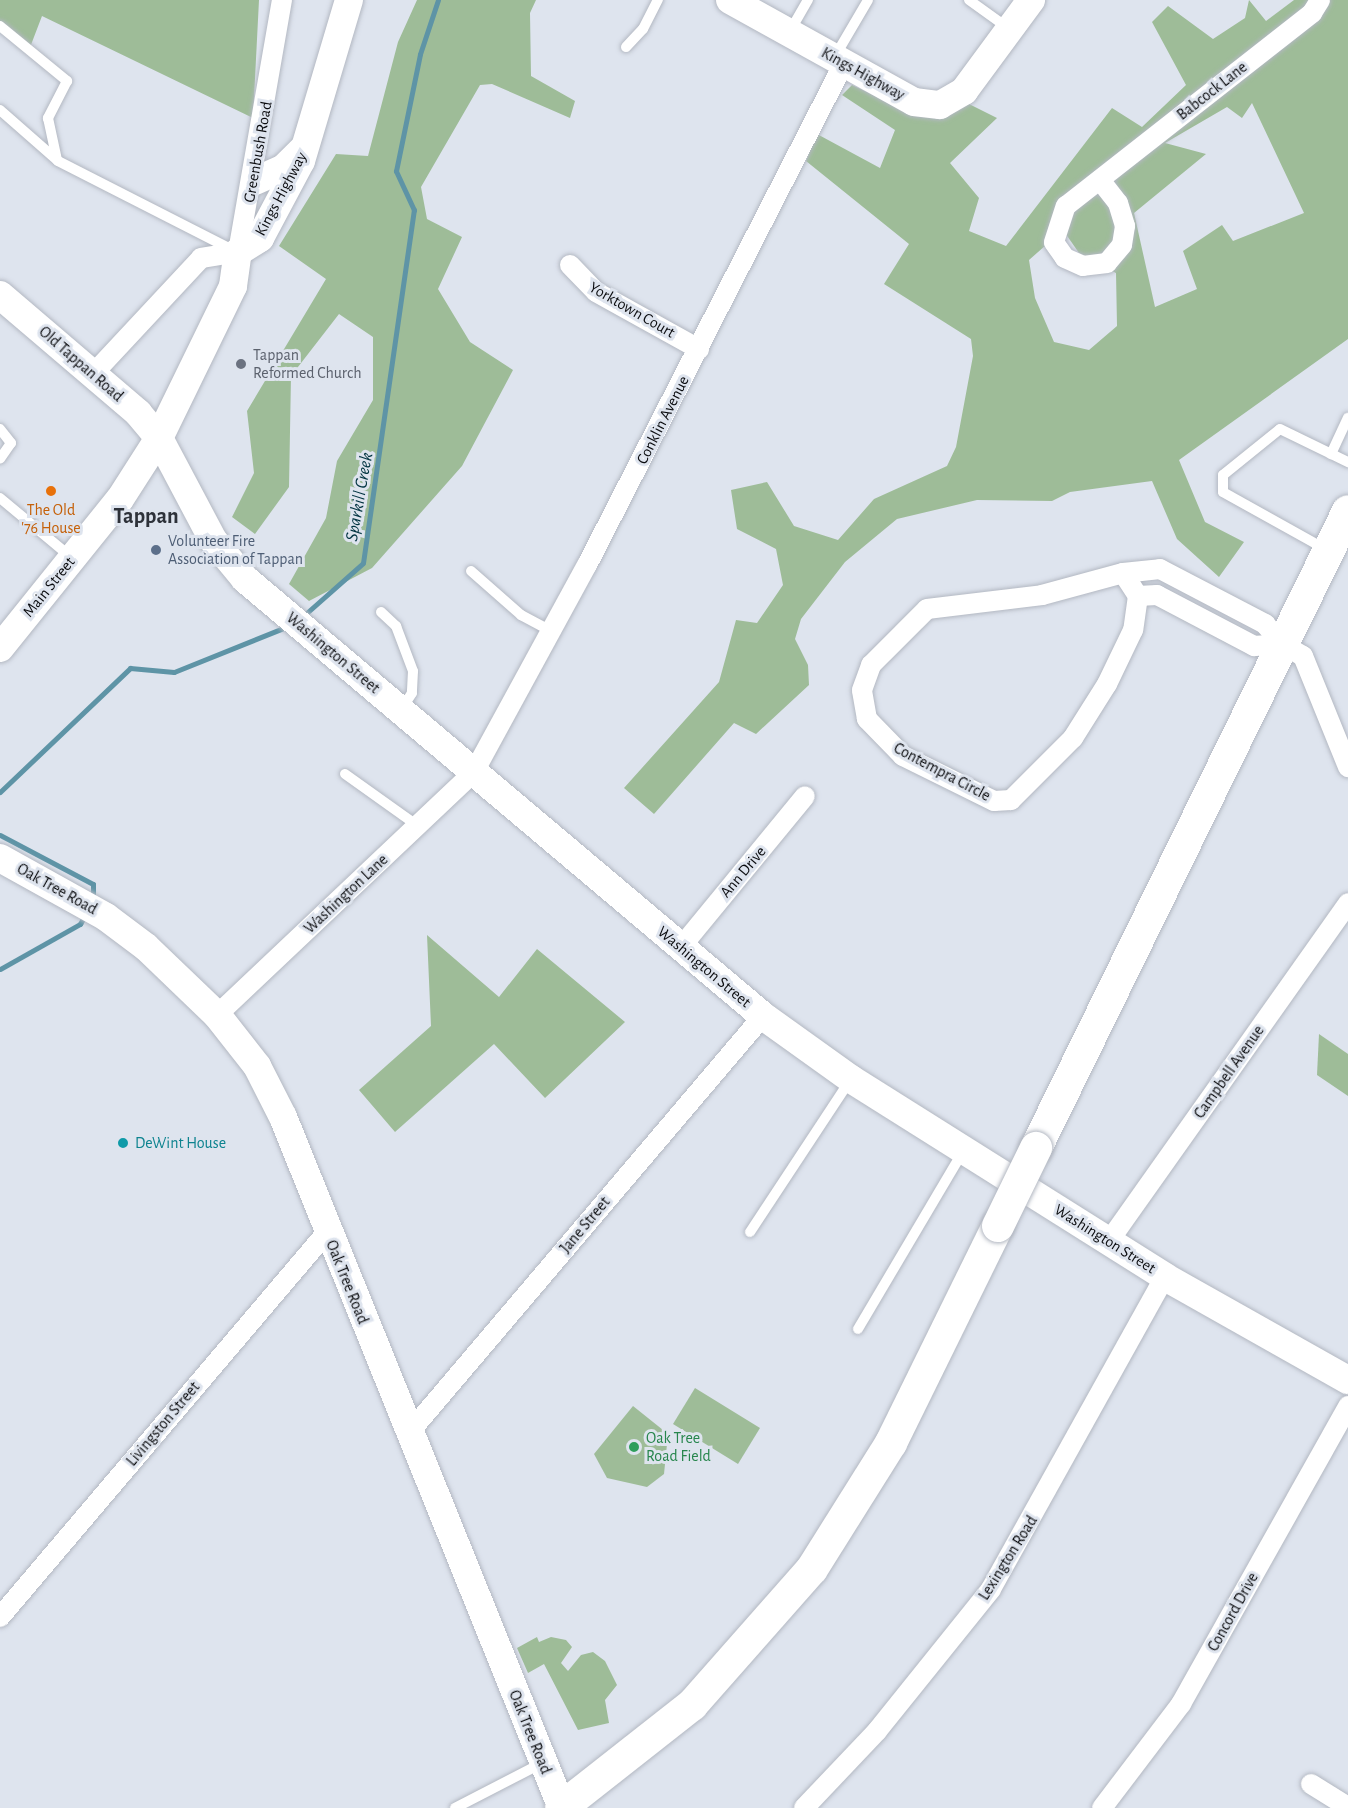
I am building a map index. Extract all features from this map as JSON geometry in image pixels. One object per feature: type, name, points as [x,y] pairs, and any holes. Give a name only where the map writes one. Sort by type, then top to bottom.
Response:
[{"type":"main road","points":[[562,1808],[692,1705],[812,1569],[887,1451],[1348,511]]},
{"type":"street","name":"Greenbush Road","points":[[238,252],[255,181],[282,0]]},
{"type":"street","name":"Kings Highway","points":[[238,252],[260,238],[307,145],[349,0]]},
{"type":"street","name":"Kings Highway","points":[[730,0],[914,102],[940,105],[964,91],[1031,0]]},
{"type":"street","name":"Babcock Lane","points":[[1100,180],[1312,12],[1320,0]]},
{"type":"street","name":"Conklin Avenue","points":[[474,772],[699,349],[839,61]]},
{"type":"street","points":[[255,181],[284,168],[307,145]]},
{"type":"street","points":[[93,374],[201,258],[238,252],[233,286],[159,438]]},
{"type":"street","name":"Yorktown Court","points":[[570,265],[596,292],[699,349]]},
{"type":"street","name":"Old Tappan Road","points":[[0,294],[93,374],[159,438]]},
{"type":"street","name":"Main Street","points":[[0,648],[139,473],[159,438]]},
{"type":"street","name":"Washington Street","points":[[159,438],[213,540],[245,579],[763,1016],[851,1078],[1165,1277],[1348,1380]]},
{"type":"street","name":"Contempra Circle","points":[[1138,596],[1133,630],[1107,684],[1073,738],[1011,800],[994,801],[903,756],[867,719],[862,690],[871,665],[927,609],[1042,595],[1123,573],[1160,569],[1265,624],[1282,644]]},
{"type":"street","points":[[1123,573],[1138,596],[1156,596],[1254,646],[1282,644],[1303,656],[1348,767]]},
{"type":"street","name":"Washington Lane","points":[[217,1015],[474,772]]},
{"type":"street","name":"Ann Drive","points":[[681,947],[806,796]]},
{"type":"street","name":"Oak Tree Road","points":[[0,858],[106,917],[217,1015],[269,1087],[408,1434],[562,1808]]},
{"type":"street","name":"Campbell Avenue","points":[[1109,1241],[1348,903]]},
{"type":"street","name":"Jane Street","points":[[408,1434],[763,1016]]},
{"type":"street","name":"Livingston Street","points":[[0,1617],[327,1232]]},
{"type":"street","name":"Lexington Road","points":[[804,1808],[877,1731],[991,1589],[1165,1277]]},
{"type":"street","name":"Concord Drive","points":[[1102,1808],[1181,1704],[1348,1406]]},
{"type":"street","points":[[1311,1784],[1348,1807]]},
{"type":"lane","points":[[626,47],[643,29],[658,0]]},
{"type":"lane","points":[[788,33],[808,0]]},
{"type":"lane","points":[[839,61],[868,0]]},
{"type":"lane","points":[[969,0],[1010,30]]},
{"type":"lane","points":[[0,26],[67,81],[48,118],[57,160]]},
{"type":"lane","points":[[0,110],[57,160],[238,252]]},
{"type":"lane","points":[[1331,454],[1348,418]]},
{"type":"lane","points":[[0,429],[11,443],[0,459]]},
{"type":"lane","points":[[1328,551],[1223,492],[1223,475],[1280,429],[1348,462]]},
{"type":"lane","points":[[0,498],[72,558]]},
{"type":"lane","points":[[471,571],[521,615],[551,631]]},
{"type":"lane","points":[[381,612],[396,626],[413,671],[412,693],[401,710]]},
{"type":"lane","points":[[345,774],[418,826]]},
{"type":"lane","points":[[750,1232],[851,1078]]},
{"type":"lane","points":[[858,1329],[964,1150]]},
{"type":"lane","points":[[455,1808],[542,1763]]},
{"type":"green space","points":[[0,0],[259,0],[253,118],[42,16],[29,50],[0,30]]},
{"type":"green space","points":[[417,0],[536,0],[530,13],[531,76],[575,101],[570,118],[492,84],[480,85],[421,187],[427,219],[462,237],[438,289],[470,342],[513,370],[462,466],[372,568],[309,601],[289,584],[326,518],[337,461],[373,400],[373,337],[339,314],[291,376],[289,487],[255,534],[232,517],[254,473],[247,411],[326,279],[279,246],[336,154],[368,156],[398,42]]},
{"type":"green space","points":[[1249,0],[1266,21],[1294,0],[1348,0],[1348,339],[1179,460],[1205,522],[1244,542],[1219,577],[1177,539],[1152,481],[1070,492],[1052,501],[977,500],[897,519],[845,562],[801,619],[795,639],[808,665],[809,685],[756,734],[734,723],[654,814],[624,788],[719,682],[736,620],[757,623],[783,585],[776,549],[737,529],[731,490],[767,482],[794,526],[838,540],[874,499],[947,466],[956,447],[973,356],[971,339],[884,284],[909,244],[806,161],[817,134],[880,168],[895,130],[842,95],[852,85],[918,116],[967,103],[997,118],[950,163],[979,198],[969,231],[1006,246],[1112,108],[1142,127],[1186,85],[1152,22],[1168,6],[1213,39],[1245,18]],"holes":[[[1252,103],[1304,213],[1233,241],[1222,225],[1183,251],[1197,289],[1155,307],[1134,213],[1206,154],[1165,143],[1227,107],[1242,118]],[[1063,230],[1079,253],[1116,273],[1117,326],[1089,350],[1054,342],[1035,298],[1029,260]]]},
{"type":"green space","points":[[427,935],[499,997],[537,949],[625,1022],[545,1098],[494,1044],[395,1132],[359,1090],[431,1026]]},
{"type":"green space","points":[[1319,1034],[1348,1054],[1348,1096],[1317,1075]]},
{"type":"green space","points":[[695,1388],[760,1428],[738,1464],[673,1424]]},
{"type":"green space","name":"Oak Tree Road Field","points":[[633,1406],[668,1434],[664,1474],[647,1487],[607,1478],[594,1454]]},
{"type":"green space","points":[[537,1637],[539,1642],[551,1637],[566,1640],[572,1647],[561,1663],[568,1671],[581,1655],[593,1652],[605,1661],[617,1685],[605,1700],[609,1723],[578,1730],[544,1664],[528,1673],[517,1648]]},
{"type":"waterway","name":"Sparkill Creek","points":[[302,617],[363,563],[414,210],[396,171],[420,54],[438,0]]},
{"type":"waterway","name":"Sparkill Creek","points":[[0,792],[130,668],[174,672],[286,627]]},
{"type":"waterway","name":"Sparkill Creek","points":[[0,835],[93,884],[93,899]]},
{"type":"waterway","name":"Sparkill Creek","points":[[0,969],[80,924],[85,915]]},
{"type":"place","name":"Tappan Reformed Church","points":[[241,364]]},
{"type":"place","name":"The Old '76 House","points":[[51,491]]},
{"type":"place","name":"Volunteer Fire Association of Tappan","points":[[156,550]]},
{"type":"place","name":"DeWint House","points":[[123,1143]]},
{"type":"place","name":"Oak Tree Road Field","points":[[634,1447]]},
{"type":"district","name":"Tappan","points":[[146,517]]}]
